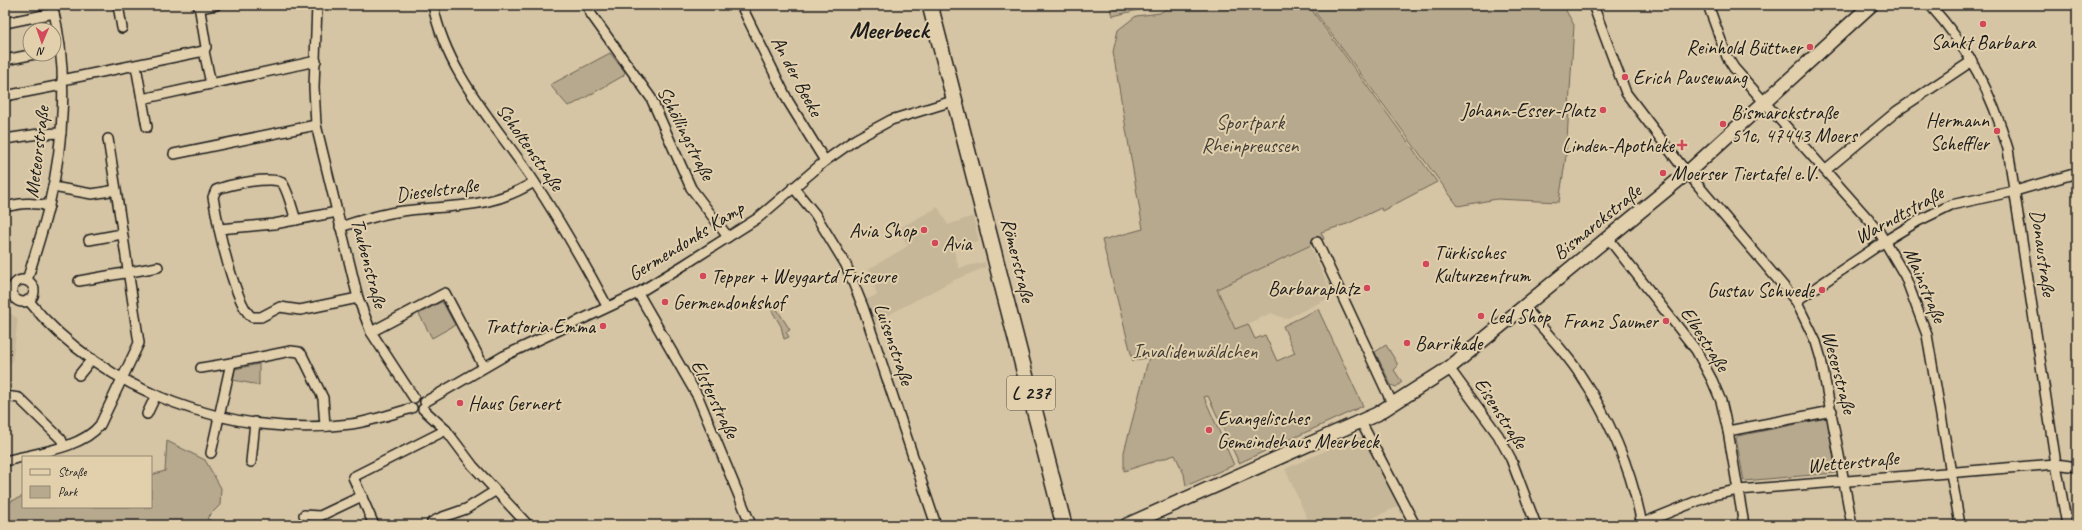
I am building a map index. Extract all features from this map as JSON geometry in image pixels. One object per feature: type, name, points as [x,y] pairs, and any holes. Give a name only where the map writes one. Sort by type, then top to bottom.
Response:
[{"type":"main road","name":"Römerstraße","points":[[930,5],[956,100],[1064,525]]},
{"type":"main road","name":"Bismarckstraße","points":[[1133,524],[1361,422],[1393,405],[1449,368],[1687,173],[1871,5]]},
{"type":"street","points":[[118,5],[122,28]]},
{"type":"street","points":[[211,84],[204,51],[206,47],[199,6],[216,5]]},
{"type":"street","name":"Taubenstraße","points":[[317,5],[316,125],[340,227],[358,298],[371,332],[414,398]]},
{"type":"street","name":"Scholtenstraße","points":[[433,5],[441,35],[452,62],[470,94],[534,182],[583,261],[607,306]]},
{"type":"street","name":"Schöllingstraße","points":[[587,5],[591,14],[651,98],[691,188],[728,237]]},
{"type":"street","name":"An der Beeke","points":[[741,5],[788,101],[825,161]]},
{"type":"street","name":"Weserstraße","points":[[1593,5],[1626,93],[1687,173],[1796,301],[1816,342],[1832,411],[1852,525]]},
{"type":"street","name":"Mainstraße","points":[[1708,5],[1727,57],[1765,103],[1878,230],[1905,276],[1927,335],[1960,525]]},
{"type":"street","name":"Donaustraße","points":[[1930,5],[1948,25],[1972,61],[1986,85],[2001,126],[2015,191],[2056,464],[2067,525]]},
{"type":"street","name":"Meteorstraße","points":[[5,23],[53,9],[54,22]]},
{"type":"street","points":[[5,96],[204,51]]},
{"type":"street","points":[[5,60],[22,57]]},
{"type":"street","points":[[142,99],[316,61]]},
{"type":"street","points":[[1826,170],[1898,111],[1972,61]]},
{"type":"street","name":"Meteorstraße","points":[[27,281],[49,206],[58,162],[61,133],[62,83],[59,62]]},
{"type":"street","points":[[136,66],[147,127]]},
{"type":"street","name":"Germendonks Kamp","points":[[424,405],[484,367],[607,306],[638,293],[758,218],[825,161],[856,139],[891,120],[956,100]]},
{"type":"street","points":[[174,154],[316,125]]},
{"type":"street","points":[[5,139],[39,134],[61,133]]},
{"type":"street","points":[[25,456],[82,440],[94,431],[100,424],[139,343],[108,138]]},
{"type":"street","name":"Warndtstraße","points":[[1796,301],[1885,241],[1918,221],[1951,205],[1968,200],[2015,191],[2077,173]]},
{"type":"street","points":[[296,220],[283,184],[274,179],[225,186],[216,190],[213,197],[227,264],[246,310],[252,317],[261,317],[280,307],[300,310],[358,298]]},
{"type":"street","name":"Dieselstraße","points":[[340,227],[395,212],[490,202],[506,197],[534,182]]},
{"type":"street","points":[[53,187],[92,194],[116,190]]},
{"type":"street","name":"Luisenstraße","points":[[793,187],[815,214],[846,264],[863,307],[936,525]]},
{"type":"street","points":[[5,207],[22,203],[37,203],[49,206]]},
{"type":"street","points":[[219,229],[274,224],[337,212]]},
{"type":"street","points":[[89,240],[122,234]]},
{"type":"street","name":"Elbestraße","points":[[1608,238],[1696,350],[1721,401],[1728,430],[1744,525]]},
{"type":"street","points":[[1317,242],[1393,405]]},
{"type":"street","points":[[79,281],[158,267]]},
{"type":"street","points":[[27,281],[32,285],[34,290],[32,296],[28,300],[22,302],[16,300],[8,291],[17,282],[27,281]]},
{"type":"street","points":[[371,332],[444,293],[484,367]]},
{"type":"street","name":"Elsterstraße","points":[[638,293],[698,397],[751,525]]},
{"type":"street","points":[[28,300],[64,338],[122,380],[193,409],[220,416],[255,422],[298,426],[326,426],[368,421],[412,408]]},
{"type":"street","points":[[1524,307],[1578,372],[1614,433],[1632,485],[1640,524]]},
{"type":"street","points":[[201,368],[291,351],[299,352],[302,355],[323,398],[326,426]]},
{"type":"street","points":[[80,375],[92,358]]},
{"type":"street","points":[[211,453],[231,363]]},
{"type":"street","name":"Eisenstraße","points":[[1449,368],[1498,435],[1511,460],[1536,525]]},
{"type":"street","points":[[147,414],[156,395]]},
{"type":"street","points":[[5,396],[19,398],[60,439],[64,446]]},
{"type":"street","points":[[424,405],[417,411],[412,408],[410,403],[414,398],[421,397],[424,405],[446,430],[473,466],[528,525]]},
{"type":"street","points":[[1728,430],[1832,411]]},
{"type":"street","points":[[251,462],[255,422]]},
{"type":"street","points":[[1361,422],[1414,525]]},
{"type":"street","points":[[374,525],[353,477],[446,430]]},
{"type":"street","points":[[5,461],[22,457]]},
{"type":"street","name":"Wetterstraße","points":[[1640,524],[1712,495],[1738,490],[2056,464],[2077,467]]},
{"type":"street","points":[[432,525],[432,522],[440,518],[466,510],[495,491]]},
{"type":"street","points":[[304,515],[320,516],[362,496]]},
{"type":"shaded area","points":[[938,207],[948,225],[973,216],[979,241],[958,245],[953,249],[959,268],[985,262],[986,267],[952,281],[873,323],[865,300],[877,295],[869,269],[908,246],[898,229]]},
{"type":"shaded area","points":[[1310,246],[1333,296],[1286,319],[1271,313],[1235,330],[1217,289]]},
{"type":"shaded area","points":[[5,309],[18,319],[12,363],[5,362]]},
{"type":"shaded area","points":[[1361,437],[1366,442],[1399,506],[1358,525],[1310,525],[1285,469],[1354,438]]},
{"type":"green space","points":[[1110,5],[1158,5],[1113,16]]},
{"type":"green space","name":"Sportpark Rheinpreussen","points":[[1172,5],[1308,5],[1437,182],[1382,211],[1381,208],[1347,224],[1321,232],[1324,239],[1217,289],[1235,329],[1248,324],[1255,339],[1265,335],[1277,361],[1295,353],[1283,326],[1318,309],[1363,406],[1239,463],[1208,396],[1204,397],[1234,465],[1186,486],[1184,474],[1175,455],[1124,471],[1124,452],[1149,357],[1133,361],[1102,240],[1143,229],[1113,52],[1118,30],[1136,16],[1160,13]]},
{"type":"green space","points":[[1310,5],[1566,5],[1564,7],[1574,25],[1566,156],[1559,202],[1497,199],[1458,206]]},
{"type":"green space","points":[[610,53],[625,72],[623,76],[574,104],[568,106],[550,85]]},
{"type":"green space","points":[[766,301],[769,305],[773,303],[790,330],[786,332],[789,337],[784,339],[781,326]]},
{"type":"green space","points":[[441,302],[455,325],[432,338],[419,314]]},
{"type":"green space","points":[[1386,345],[1397,363],[1397,367],[1394,370],[1402,382],[1396,387],[1391,385],[1375,352]]},
{"type":"green space","points":[[259,364],[259,385],[233,380],[235,369]]},
{"type":"green space","points":[[1827,418],[1836,471],[1835,473],[1744,481],[1736,438],[1738,436]]},
{"type":"green space","points":[[167,441],[205,460],[221,488],[220,505],[207,518],[216,525],[5,525],[5,504],[22,496],[22,508],[152,508],[152,475],[165,471]]},
{"type":"place","name":"Sankt Barbara","points":[[1983,24]]},
{"type":"place","name":"Reinhold Büttner","points":[[1810,47]]},
{"type":"place","name":"Erich Pausewang","points":[[1625,77]]},
{"type":"place","name":"Johann-Esser-Platz","points":[[1603,110]]},
{"type":"place","name":"Bismarckstraße 51c, 47443 Moers","points":[[1723,124]]},
{"type":"place","name":"Hermann Scheffler","points":[[1997,131]]},
{"type":"place","name":"Linden-Apotheke","points":[[1682,145]]},
{"type":"place","name":"Moerser Tiertafel e.V.","points":[[1663,173]]},
{"type":"place","name":"Avia Shop","points":[[924,230]]},
{"type":"place","name":"Avia","points":[[935,243]]},
{"type":"place","name":"Türkisches Kulturzentrum","points":[[1426,264]]},
{"type":"place","name":"Tepper + Weygartd Friseure","points":[[703,276]]},
{"type":"place","name":"Barbaraplatz","points":[[1367,288]]},
{"type":"place","name":"Gustav Schwede","points":[[1822,290]]},
{"type":"place","name":"Germendonkshof","points":[[665,302]]},
{"type":"place","name":"Led Shop","points":[[1481,316]]},
{"type":"place","name":"Franz Saumer","points":[[1666,321]]},
{"type":"place","name":"Trattoria Emma","points":[[603,326]]},
{"type":"place","name":"Barrikade","points":[[1407,343]]},
{"type":"place","name":"Haus Gernert","points":[[460,403]]},
{"type":"place","name":"Evangelisches Gemeindehaus Meerbeck","points":[[1209,430]]},
{"type":"district","name":"Meerbeck","points":[[889,30]]},
{"type":"park label","name":"Invalidenwäldchen","points":[[1195,351]]}]
